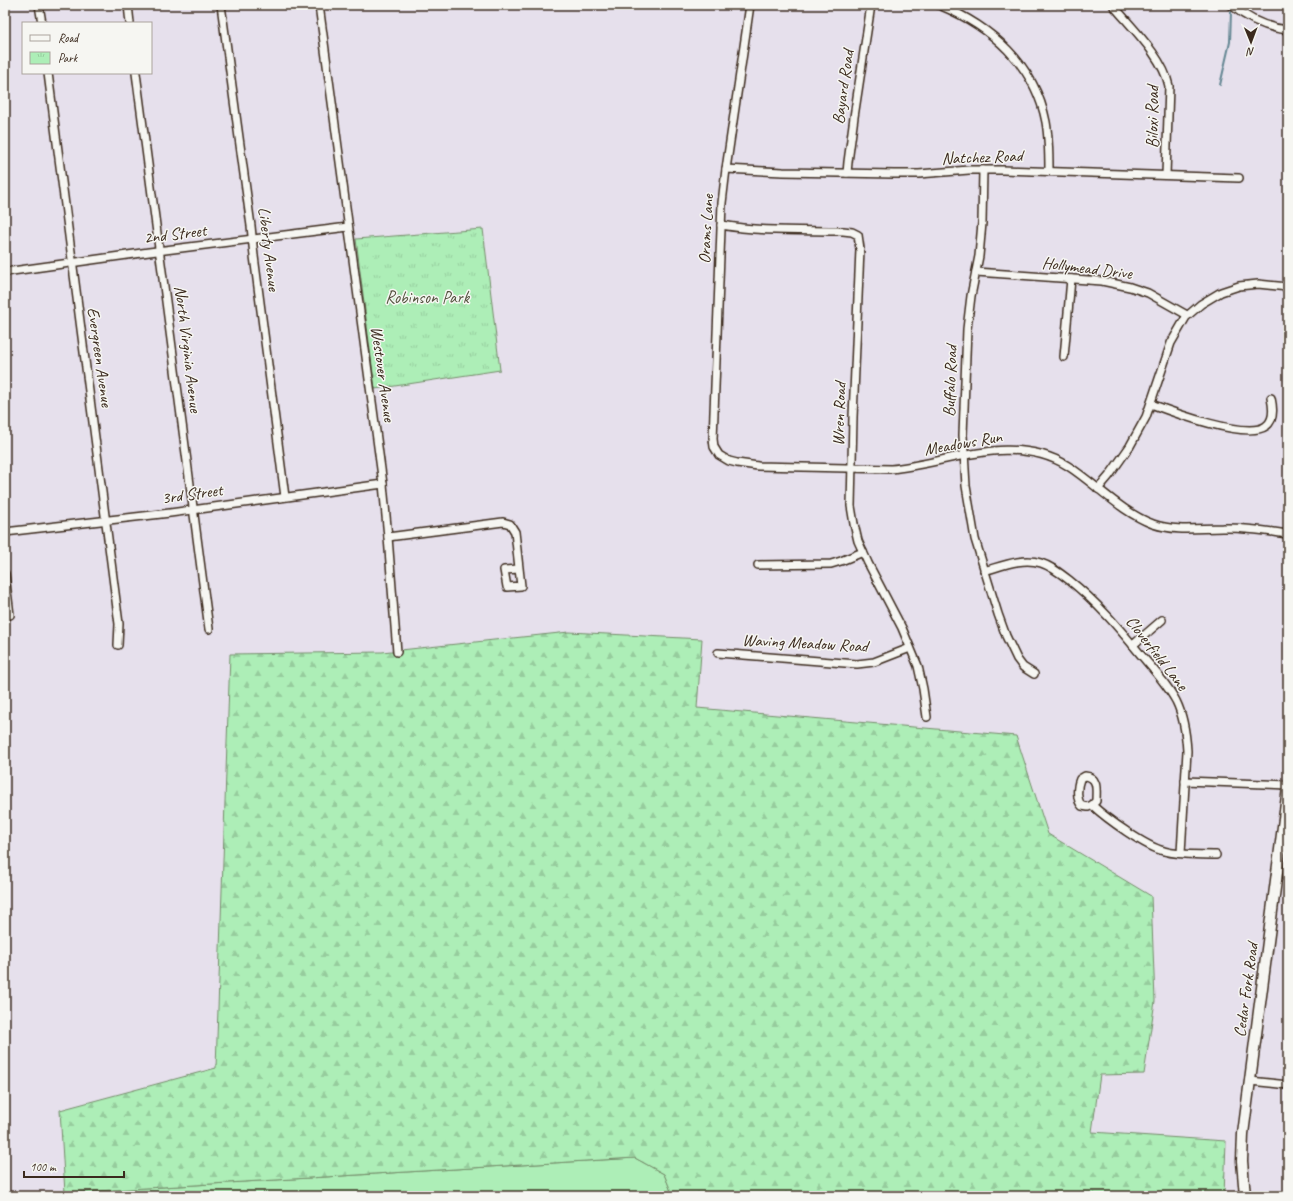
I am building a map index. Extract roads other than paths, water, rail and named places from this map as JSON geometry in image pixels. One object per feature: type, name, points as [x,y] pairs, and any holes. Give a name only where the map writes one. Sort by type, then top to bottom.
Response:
[{"type":"street","points":[[39,5],[42,22]]},
{"type":"street","points":[[128,5],[130,22]]},
{"type":"street","name":"Liberty Avenue","points":[[221,5],[285,497]]},
{"type":"street","name":"Westover Avenue","points":[[319,5],[383,484],[397,652]]},
{"type":"street","name":"Orams Lane","points":[[719,455],[714,447],[713,439],[721,225],[726,169],[750,5]]},
{"type":"street","name":"Bayard Road","points":[[847,173],[871,5]]},
{"type":"street","points":[[939,5],[965,16],[994,36],[1007,48],[1022,68],[1037,95],[1046,122],[1049,171]]},
{"type":"street","name":"Biloxi Road","points":[[1113,5],[1152,52],[1163,68],[1167,77],[1169,86],[1166,175]]},
{"type":"street","points":[[1231,5],[1254,21],[1278,29],[1288,30]]},
{"type":"street","name":"Evergreen Avenue","points":[[48,74],[119,624],[118,645]]},
{"type":"street","name":"North Virginia Avenue","points":[[136,74],[209,629]]},
{"type":"street","name":"Natchez Road","points":[[726,169],[783,172],[919,174],[983,170],[1049,171],[1239,178]]},
{"type":"street","name":"Buffalo Road","points":[[983,170],[982,223],[967,329],[963,435],[966,486],[970,517],[984,571],[1006,636],[1023,667],[1034,674]]},
{"type":"street","name":"Wren Road","points":[[721,225],[773,230],[843,231],[852,232],[858,235],[860,249],[852,469],[852,506],[854,524],[858,541],[902,628],[921,676],[927,717]]},
{"type":"street","name":"2nd Street","points":[[5,272],[348,227]]},
{"type":"street","name":"Hollymead Drive","points":[[976,272],[1102,281],[1130,287],[1148,293],[1187,315]]},
{"type":"street","points":[[1064,357],[1071,279]]},
{"type":"street","points":[[1098,489],[1130,446],[1146,417],[1171,343],[1187,315],[1201,304],[1221,292],[1239,286],[1258,284],[1288,288]]},
{"type":"street","points":[[1151,404],[1196,420],[1222,426],[1251,430],[1265,427],[1269,423],[1273,409],[1270,398]]},
{"type":"street","name":"Meadows Run","points":[[719,455],[729,462],[758,466],[891,469],[910,467],[998,450],[1019,450],[1037,453],[1066,465],[1124,509],[1152,524],[1170,528],[1194,530],[1250,528],[1288,534]]},
{"type":"street","name":"3rd Street","points":[[5,532],[383,484]]},
{"type":"street","points":[[388,537],[503,522],[510,524],[515,532],[519,569]]},
{"type":"street","points":[[758,565],[831,564],[841,562],[863,552]]},
{"type":"street","name":"Cloverfield Lane","points":[[984,571],[1026,560],[1042,563],[1052,567],[1096,602],[1167,687],[1181,713],[1186,738],[1187,751],[1181,854]]},
{"type":"street","points":[[5,574],[10,615]]},
{"type":"street","points":[[1133,645],[1162,620]]},
{"type":"street","name":"Waving Meadow Road","points":[[718,653],[857,664],[874,662],[910,648]]},
{"type":"street","points":[[1185,781],[1288,784]]},
{"type":"street","name":"Cedar Fork Road","points":[[1245,1196],[1242,1144],[1288,788]]},
{"type":"street","points":[[1092,805],[1150,846],[1165,852],[1216,855]]},
{"type":"street","points":[[1250,1081],[1288,1085]]},
{"type":"waterway","points":[[1220,85],[1230,42],[1231,12]]},
{"type":"park label","name":"Robinson Park","points":[[427,297]]}]
